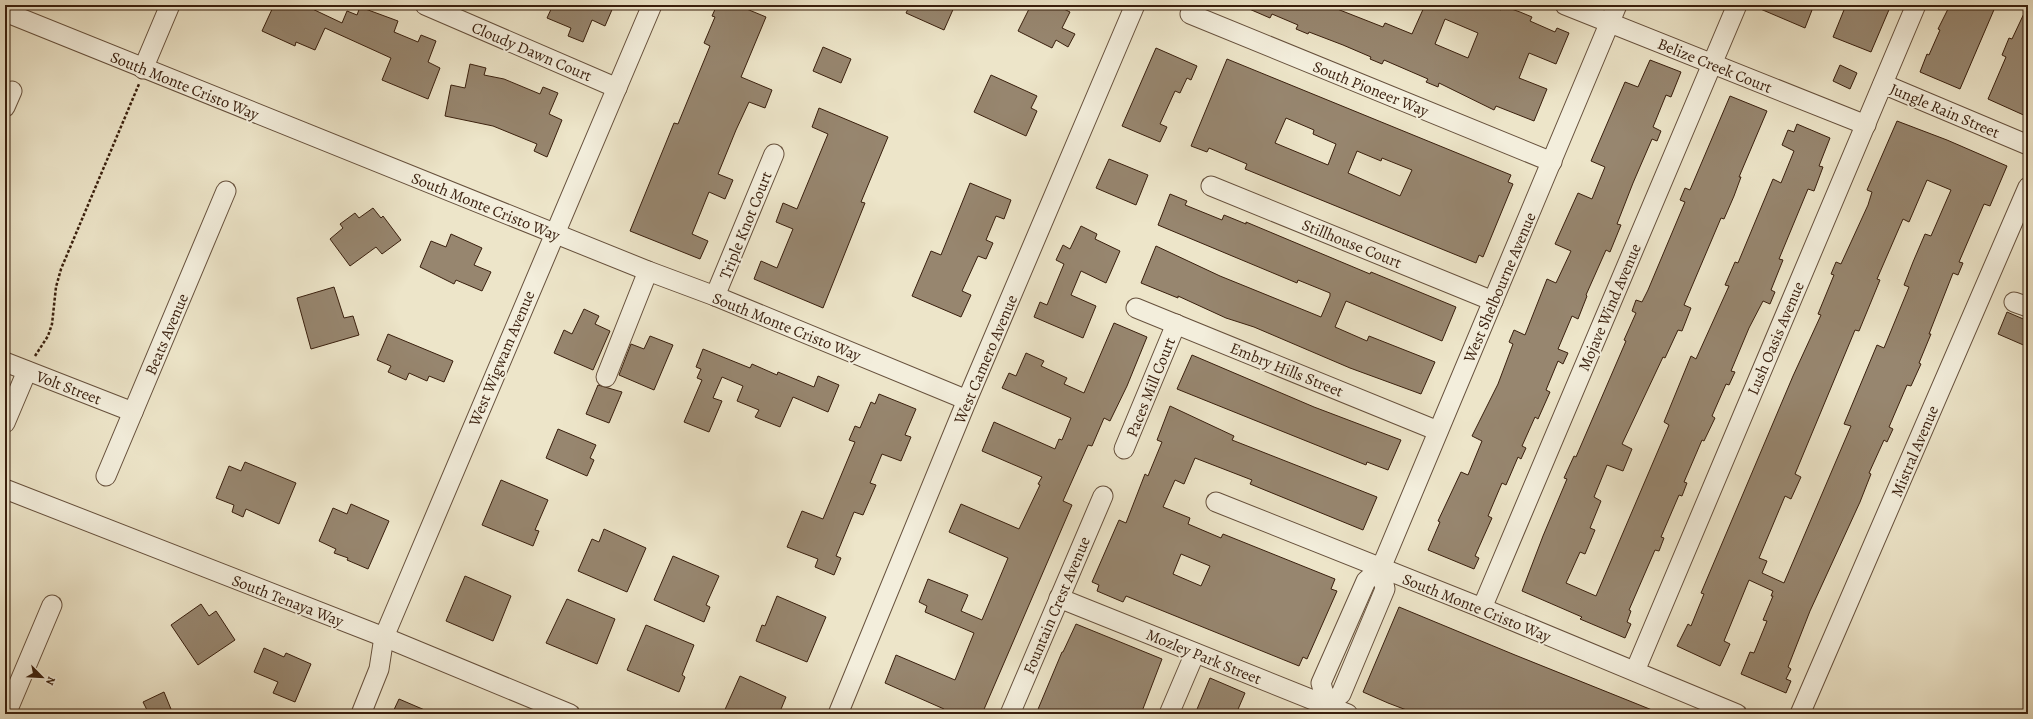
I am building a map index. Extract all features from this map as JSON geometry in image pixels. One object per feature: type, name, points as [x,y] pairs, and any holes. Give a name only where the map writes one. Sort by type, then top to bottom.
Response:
[{"type":"street","points":[[142,74],[170,5]]},
{"type":"street","name":"Cloudy Dawn Court","points":[[425,5],[617,88]]},
{"type":"street","name":"West Wigwam Avenue","points":[[361,714],[379,669],[384,637],[507,343],[652,5]]},
{"type":"street","name":"West Camero Avenue","points":[[838,714],[967,400],[1135,5]]},
{"type":"street","name":"Belize Creek Court","points":[[1565,5],[1866,125]]},
{"type":"street","name":"West Shelbourne Avenue","points":[[1381,568],[1617,5]]},
{"type":"street","name":"Mojave Wind Avenue","points":[[1482,608],[1737,5]]},
{"type":"street","name":"Lush Oasis Avenue","points":[[1635,671],[1916,5]]},
{"type":"street","name":"South Monte Cristo Way","points":[[5,12],[142,74],[715,296],[967,400]]},
{"type":"street","name":"South Pioneer Way","points":[[1190,14],[1552,162]]},
{"type":"street","name":"Jungle Rain Street","points":[[1883,84],[2028,145]]},
{"type":"street","name":"Triple Knot Court","points":[[715,296],[774,154]]},
{"type":"street","name":"Stillhouse Court","points":[[1211,186],[1493,301]]},
{"type":"street","name":"Mistral Avenue","points":[[1800,714],[2028,187]]},
{"type":"street","name":"Beats Avenue","points":[[106,476],[226,191]]},
{"type":"street","points":[[606,377],[648,271]]},
{"type":"street","name":"Embry Hills Street","points":[[1136,308],[1438,431]]},
{"type":"street","name":"Paces Mill Court","points":[[1124,449],[1176,324]]},
{"type":"street","name":"Volt Street","points":[[6,364],[30,364],[133,412]]},
{"type":"street","points":[[6,417],[30,364]]},
{"type":"street","name":"South Tenaya Way","points":[[5,489],[384,637],[570,714]]},
{"type":"street","name":"Fountain Crest Avenue","points":[[1010,714],[1103,496]]},
{"type":"street","name":"South Monte Cristo Way","points":[[1216,502],[1482,608],[1737,714]]},
{"type":"street","points":[[1325,710],[1341,694],[1385,589],[1381,568]]},
{"type":"street","name":"Mozley Park Street","points":[[1059,598],[1195,653],[1325,710],[1348,714]]},
{"type":"street","points":[[6,714],[12,682],[52,605]]},
{"type":"street","points":[[1169,714],[1195,653]]},
{"type":"path","points":[[30,364],[48,336],[52,324],[56,287],[61,269],[142,74]]},
{"type":"building","points":[[274,5],[304,5],[342,23],[347,11],[357,15],[360,7],[398,21],[394,32],[418,42],[421,35],[436,41],[428,62],[440,68],[428,99],[382,80],[391,58],[325,28],[315,50],[296,42],[295,46],[262,31]]},
{"type":"building","points":[[553,5],[614,5],[605,26],[592,20],[583,42],[568,36],[571,28],[547,18]]},
{"type":"building","points":[[717,5],[737,5],[766,17],[741,77],[772,90],[765,108],[749,102],[736,130],[718,174],[733,180],[725,199],[709,192],[692,234],[708,241],[700,259],[630,231],[674,123],[678,124],[710,46],[704,43],[715,17],[712,16]]},
{"type":"building","points":[[910,5],[955,5],[944,30],[906,13]]},
{"type":"building","points":[[1031,5],[1056,5],[1070,12],[1062,28],[1075,34],[1068,47],[1056,40],[1052,48],[1018,31]]},
{"type":"building","points":[[1240,5],[1327,5],[1383,27],[1385,23],[1412,34],[1425,5],[1490,5],[1501,10],[1503,6],[1532,17],[1530,21],[1555,32],[1557,28],[1569,33],[1556,64],[1529,53],[1519,78],[1547,89],[1534,121],[1496,106],[1494,110],[1439,83],[1438,87],[1426,82],[1428,79],[1384,60],[1382,64],[1370,59],[1371,57],[1343,45],[1309,32],[1308,34],[1296,29],[1298,25],[1272,14],[1270,18]],"holes":[[[1445,19],[1478,33],[1468,58],[1435,44]]]},
{"type":"building","points":[[1751,5],[1801,5],[1812,10],[1805,28]]},
{"type":"building","points":[[1846,5],[1891,5],[1871,52],[1833,37]]},
{"type":"building","points":[[1950,5],[1996,5],[1960,89],[1920,72],[1927,54],[1929,55],[1940,30],[1938,29]]},
{"type":"building","points":[[2028,5],[2028,117],[1988,99],[2006,57],[2002,55],[2009,38],[2012,39]]},
{"type":"building","points":[[823,47],[851,59],[841,83],[813,71]]},
{"type":"building","points":[[1156,48],[1197,66],[1191,80],[1187,78],[1180,93],[1175,91],[1160,124],[1167,127],[1160,142],[1122,126]]},
{"type":"building","points":[[1227,59],[1511,175],[1508,182],[1513,184],[1483,257],[1479,255],[1476,263],[1245,169],[1247,164],[1209,148],[1207,152],[1191,146]],"holes":[[[1286,118],[1314,130],[1313,134],[1336,144],[1328,165],[1275,143]],[[1357,151],[1381,161],[1382,158],[1412,170],[1400,196],[1348,173]]]},
{"type":"building","points":[[1650,60],[1681,72],[1671,97],[1666,95],[1653,127],[1661,131],[1657,141],[1652,139],[1617,224],[1621,225],[1610,252],[1606,250],[1586,295],[1587,296],[1578,319],[1572,316],[1558,349],[1568,353],[1563,364],[1558,361],[1546,390],[1550,392],[1538,419],[1535,417],[1522,446],[1526,448],[1521,459],[1518,457],[1506,485],[1502,483],[1488,516],[1492,518],[1475,556],[1479,558],[1474,569],[1428,550],[1440,522],[1438,521],[1461,472],[1468,475],[1482,441],[1472,436],[1498,384],[1513,344],[1509,342],[1514,330],[1525,335],[1547,279],[1556,283],[1571,251],[1555,244],[1578,193],[1592,199],[1605,167],[1591,161],[1625,82],[1638,87]]},
{"type":"building","points":[[470,64],[486,68],[484,75],[504,79],[540,94],[543,87],[558,93],[549,114],[562,120],[547,157],[534,151],[537,144],[493,126],[445,116],[451,85],[465,88]]},
{"type":"building","points":[[1840,65],[1857,73],[1850,89],[1833,81]]},
{"type":"building","points":[[991,75],[1037,96],[1031,108],[1037,111],[1026,136],[974,112]]},
{"type":"building","points":[[1730,96],[1767,111],[1739,177],[1741,177],[1734,196],[1724,219],[1721,218],[1684,305],[1691,308],[1682,331],[1678,330],[1665,358],[1663,357],[1622,444],[1632,449],[1623,471],[1607,465],[1594,497],[1601,501],[1590,528],[1595,530],[1585,554],[1580,552],[1566,583],[1596,596],[1669,425],[1664,422],[1691,356],[1696,359],[1729,286],[1725,285],[1735,262],[1738,263],[1773,179],[1781,183],[1794,151],[1782,145],[1788,130],[1794,132],[1797,124],[1830,138],[1819,166],[1823,167],[1814,191],[1808,189],[1779,259],[1783,260],[1771,290],[1775,292],[1770,304],[1763,301],[1749,328],[1731,371],[1735,372],[1729,385],[1726,384],[1712,416],[1715,418],[1704,441],[1702,440],[1684,482],[1687,483],[1682,496],[1679,495],[1661,537],[1664,538],[1659,551],[1655,550],[1629,610],[1631,611],[1627,622],[1631,624],[1625,638],[1580,619],[1582,617],[1522,591],[1567,479],[1564,478],[1574,456],[1576,457],[1626,341],[1624,340],[1636,313],[1632,311],[1636,300],[1642,302],[1648,290],[1685,202],[1680,200],[1685,188],[1690,190]]},
{"type":"building","points":[[819,108],[888,137],[861,202],[865,203],[823,308],[754,279],[761,261],[777,268],[793,229],[776,222],[783,203],[797,209],[828,134],[812,127]]},
{"type":"building","points":[[1897,121],[1947,140],[2007,166],[1990,206],[1984,204],[1959,262],[1963,263],[1958,275],[1953,273],[1929,334],[1931,334],[1919,363],[1921,364],[1911,386],[1907,385],[1889,427],[1893,429],[1887,442],[1884,440],[1869,473],[1871,474],[1860,502],[1810,611],[1788,667],[1791,669],[1786,679],[1791,681],[1786,693],[1741,674],[1750,652],[1754,653],[1767,621],[1763,620],[1773,596],[1771,596],[1773,591],[1749,580],[1724,641],[1730,644],[1720,666],[1677,646],[1688,624],[1691,626],[1704,594],[1701,593],[1793,376],[1821,315],[1818,314],[1834,275],[1831,274],[1836,262],[1841,264],[1868,205],[1872,192],[1867,190]],"holes":[[[1927,180],[1951,190],[1931,236],[1925,234],[1913,262],[1904,285],[1909,287],[1884,348],[1877,345],[1844,424],[1851,426],[1784,583],[1762,573],[1767,561],[1759,558],[1785,496],[1791,499],[1801,477],[1795,474],[1855,330],[1859,331],[1880,280],[1877,279],[1903,219],[1909,222]]]},
{"type":"building","points":[[1109,159],[1148,175],[1136,205],[1096,188]]},
{"type":"building","points":[[970,183],[1011,200],[1004,219],[996,216],[986,240],[993,243],[986,259],[978,256],[962,291],[971,295],[961,317],[912,296],[931,251],[941,255]]},
{"type":"building","points":[[1170,194],[1187,201],[1185,205],[1222,220],[1224,215],[1246,224],[1246,222],[1370,274],[1371,272],[1456,307],[1442,341],[1346,301],[1335,327],[1367,341],[1369,336],[1435,362],[1421,394],[1350,368],[1254,327],[1226,318],[1178,296],[1178,298],[1141,283],[1156,246],[1220,276],[1321,317],[1330,296],[1330,293],[1298,280],[1297,283],[1158,225]]},
{"type":"building","points":[[373,208],[381,218],[383,216],[401,240],[382,254],[376,247],[350,266],[330,239],[343,228],[340,224],[355,213],[359,218]]},
{"type":"building","points":[[1081,226],[1097,234],[1095,239],[1120,251],[1106,283],[1081,271],[1071,295],[1096,306],[1083,338],[1034,317],[1040,302],[1047,305],[1064,264],[1056,260],[1063,245],[1070,249]]},
{"type":"building","points":[[451,234],[482,248],[474,265],[491,272],[482,291],[456,280],[454,284],[420,267],[431,241],[446,247]]},
{"type":"building","points":[[334,287],[344,318],[353,316],[359,335],[311,349],[297,298]]},
{"type":"building","points":[[584,309],[599,316],[595,324],[610,331],[593,370],[554,353],[564,330],[572,334]]},
{"type":"building","points":[[2007,312],[2028,321],[2028,347],[1998,334]]},
{"type":"building","points":[[1114,323],[1147,337],[1127,386],[1110,421],[1104,418],[1092,446],[1088,445],[1063,501],[1072,505],[982,714],[942,714],[944,709],[885,683],[896,655],[955,680],[974,633],[925,612],[927,606],[919,602],[928,579],[968,595],[961,611],[982,620],[1008,558],[949,532],[961,504],[1019,529],[1040,485],[1038,484],[1042,477],[982,451],[994,422],[1055,449],[1059,439],[1062,440],[1071,418],[1002,388],[1009,373],[1016,376],[1026,353],[1044,361],[1041,366],[1067,378],[1064,384],[1084,393]]},
{"type":"building","points":[[388,334],[453,361],[444,382],[429,376],[427,381],[409,373],[406,380],[388,372],[391,366],[377,360]]},
{"type":"building","points":[[650,336],[673,345],[654,390],[619,375],[631,344],[644,349]]},
{"type":"building","points":[[703,349],[750,368],[752,364],[777,375],[778,372],[814,387],[818,376],[839,385],[828,412],[793,397],[780,427],[755,417],[759,410],[737,401],[743,386],[722,377],[713,398],[722,401],[709,432],[684,422],[702,380],[697,378],[701,369],[696,367]]},
{"type":"building","points":[[1192,355],[1314,407],[1401,440],[1388,470],[1367,462],[1366,465],[1177,389]]},
{"type":"building","points":[[598,385],[622,392],[609,423],[586,414]]},
{"type":"building","points":[[879,394],[916,409],[905,435],[911,437],[901,461],[882,454],[870,483],[876,485],[863,515],[854,512],[836,556],[841,558],[834,575],[815,567],[818,559],[787,547],[802,511],[823,519],[855,442],[849,440],[855,426],[860,428],[871,402],[875,404]]},
{"type":"building","points":[[1170,406],[1234,436],[1232,440],[1377,497],[1363,530],[1250,484],[1252,480],[1195,458],[1184,484],[1175,480],[1163,507],[1190,518],[1188,524],[1221,538],[1223,534],[1335,579],[1331,589],[1337,591],[1307,659],[1303,657],[1299,666],[1126,596],[1123,602],[1097,591],[1099,585],[1092,582],[1119,520],[1126,523],[1145,474],[1148,476],[1162,442],[1157,440]],"holes":[[[1181,554],[1210,566],[1201,586],[1173,574]]]},
{"type":"building","points":[[558,429],[596,445],[590,458],[594,460],[587,476],[546,458]]},
{"type":"building","points":[[245,462],[296,483],[279,524],[246,509],[243,517],[232,512],[234,505],[216,498],[229,466],[241,471]]},
{"type":"building","points":[[501,480],[548,500],[535,530],[539,531],[533,546],[482,525]]},
{"type":"building","points":[[351,504],[389,521],[368,569],[347,560],[348,558],[334,553],[336,549],[319,541],[333,508],[347,514]]},
{"type":"building","points":[[604,529],[646,548],[627,592],[578,571],[592,539],[599,542]]},
{"type":"building","points":[[673,556],[719,576],[706,605],[710,607],[704,622],[654,600]]},
{"type":"building","points":[[465,576],[511,596],[493,641],[446,621]]},
{"type":"building","points":[[777,596],[826,617],[807,662],[756,641],[762,625],[765,626]]},
{"type":"building","points":[[567,599],[615,619],[597,664],[546,643]]},
{"type":"building","points":[[201,604],[209,616],[216,611],[235,640],[198,665],[171,625]]},
{"type":"building","points":[[1399,607],[1662,714],[1417,714],[1388,703],[1363,692]]},
{"type":"building","points":[[1076,624],[1162,659],[1141,714],[1036,714],[1062,652]]},
{"type":"building","points":[[646,625],[694,645],[682,675],[685,677],[679,692],[627,670]]},
{"type":"building","points":[[264,648],[284,657],[286,653],[311,664],[295,702],[273,693],[278,682],[254,672]]},
{"type":"building","points":[[740,676],[786,697],[779,714],[723,714]]},
{"type":"building","points":[[1210,678],[1245,693],[1236,714],[1195,714]]},
{"type":"building","points":[[164,692],[173,714],[149,714],[143,702]]},
{"type":"building","points":[[399,699],[434,714],[392,714]]}]
